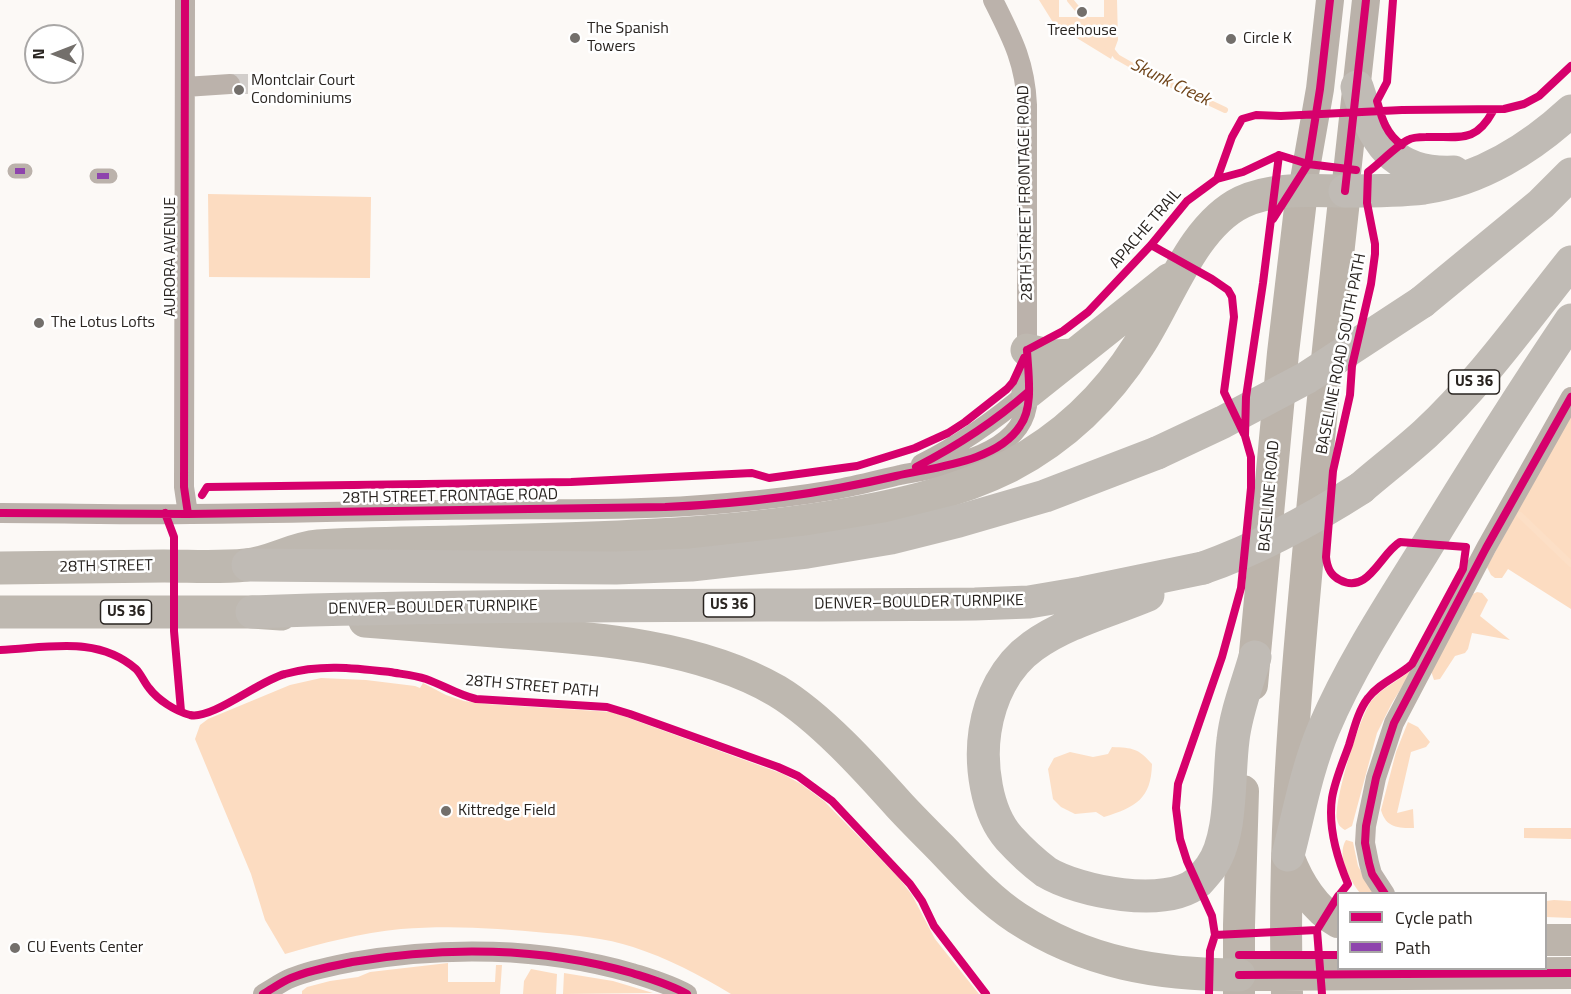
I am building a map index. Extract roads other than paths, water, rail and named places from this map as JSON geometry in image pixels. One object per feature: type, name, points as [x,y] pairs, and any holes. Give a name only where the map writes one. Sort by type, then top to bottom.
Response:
[{"type":"highway","points":[[1357,87],[1374,133],[1391,154],[1401,162],[1416,169],[1436,172],[1465,171],[1492,166]]},
{"type":"highway","points":[[1028,392],[1184,265],[1219,218],[1240,203],[1260,196],[1302,191],[1424,188],[1466,178],[1492,166],[1532,142],[1571,111]]},
{"type":"highway","points":[[248,565],[616,568],[691,565],[766,557],[891,537],[959,521],[1054,492],[1157,453],[1306,378],[1422,302],[1540,204],[1571,174]]},
{"type":"highway","name":"DENVER–BOULDER TURNPIKE","points":[[252,612],[638,604],[1029,602],[1203,568],[1286,533],[1361,488],[1425,434],[1456,402],[1493,360],[1571,262]]},
{"type":"highway","name":"28TH STREET","points":[[0,568],[248,565],[313,546],[693,534],[830,517],[939,494],[990,476],[1034,452],[1088,409],[1115,380],[1139,346],[1184,265]]},
{"type":"highway","points":[[1288,855],[1315,753],[1327,722],[1350,676],[1387,609],[1571,320]]},
{"type":"highway","points":[[1027,350],[1053,356],[1074,355]]},
{"type":"highway","points":[[1203,568],[1153,594],[1060,630],[1032,646],[1015,662],[999,685],[987,714],[982,748],[984,781],[995,814],[1008,837],[1046,872],[1090,889],[1122,896],[1149,896],[1172,894],[1197,883],[1212,866],[1221,845],[1236,721],[1255,657]]},
{"type":"highway","name":"US 36","points":[[0,612],[252,612]]},
{"type":"highway","points":[[252,612],[567,636],[624,643],[719,666],[777,692],[801,708],[855,757],[987,895],[1017,918],[1047,935],[1122,965],[1199,975],[1239,975]]},
{"type":"highway","points":[[941,848],[978,900],[1000,924],[1019,939],[1044,954],[1077,968],[1117,981],[1165,988],[1182,994]]},
{"type":"main road","name":"BASELINE ROAD","points":[[1239,975],[1242,816],[1248,722],[1283,353],[1302,191],[1320,89],[1330,0]]},
{"type":"main road","points":[[1287,975],[1293,715],[1315,470],[1366,0]]},
{"type":"main road","points":[[1288,855],[1311,898],[1326,915],[1337,921]]},
{"type":"main road","points":[[1547,940],[1571,940]]},
{"type":"main road","points":[[1287,975],[1337,955]]},
{"type":"main road","points":[[1239,975],[1571,973]]},
{"type":"main road","points":[[1341,994],[1365,975]]},
{"type":"street","name":"AURORA AVENUE","points":[[186,0],[184,487],[188,514]]},
{"type":"street","name":"28TH STREET FRONTAGE ROAD","points":[[0,513],[188,514],[689,506],[801,495],[897,476],[970,436],[1006,411],[1028,392],[1026,88],[1019,53],[993,0]]},
{"type":"street","points":[[186,87],[230,84]]},
{"type":"street","points":[[1384,892],[1375,879],[1369,863],[1365,843],[1366,826],[1376,778],[1394,723],[1486,548],[1571,398]]},
{"type":"street","points":[[263,994],[291,978],[329,966],[398,956],[457,951],[526,953],[608,966],[670,984],[687,994]]},
{"type":"waterway","name":"Skunk Creek","points":[[1070,0],[1088,22]]},
{"type":"waterway","name":"Skunk Creek","points":[[1108,46],[1117,57],[1138,69],[1225,110]]},
{"type":"waterway","name":"Skunk Creek","points":[[1520,515],[1571,564]]},
{"type":"tunnel","points":[[230,84],[248,84]]},
{"type":"place","name":"Treehouse","points":[[1082,12]]},
{"type":"place","name":"The Spanish Towers","points":[[575,38]]},
{"type":"place","name":"Circle K","points":[[1231,39]]},
{"type":"place","name":"Montclair Court Condominiums","points":[[239,90]]},
{"type":"place","name":"The Lotus Lofts","points":[[39,323]]},
{"type":"place","name":"Kittredge Field","points":[[446,811]]},
{"type":"place","name":"CU Events Center","points":[[15,948]]}]
